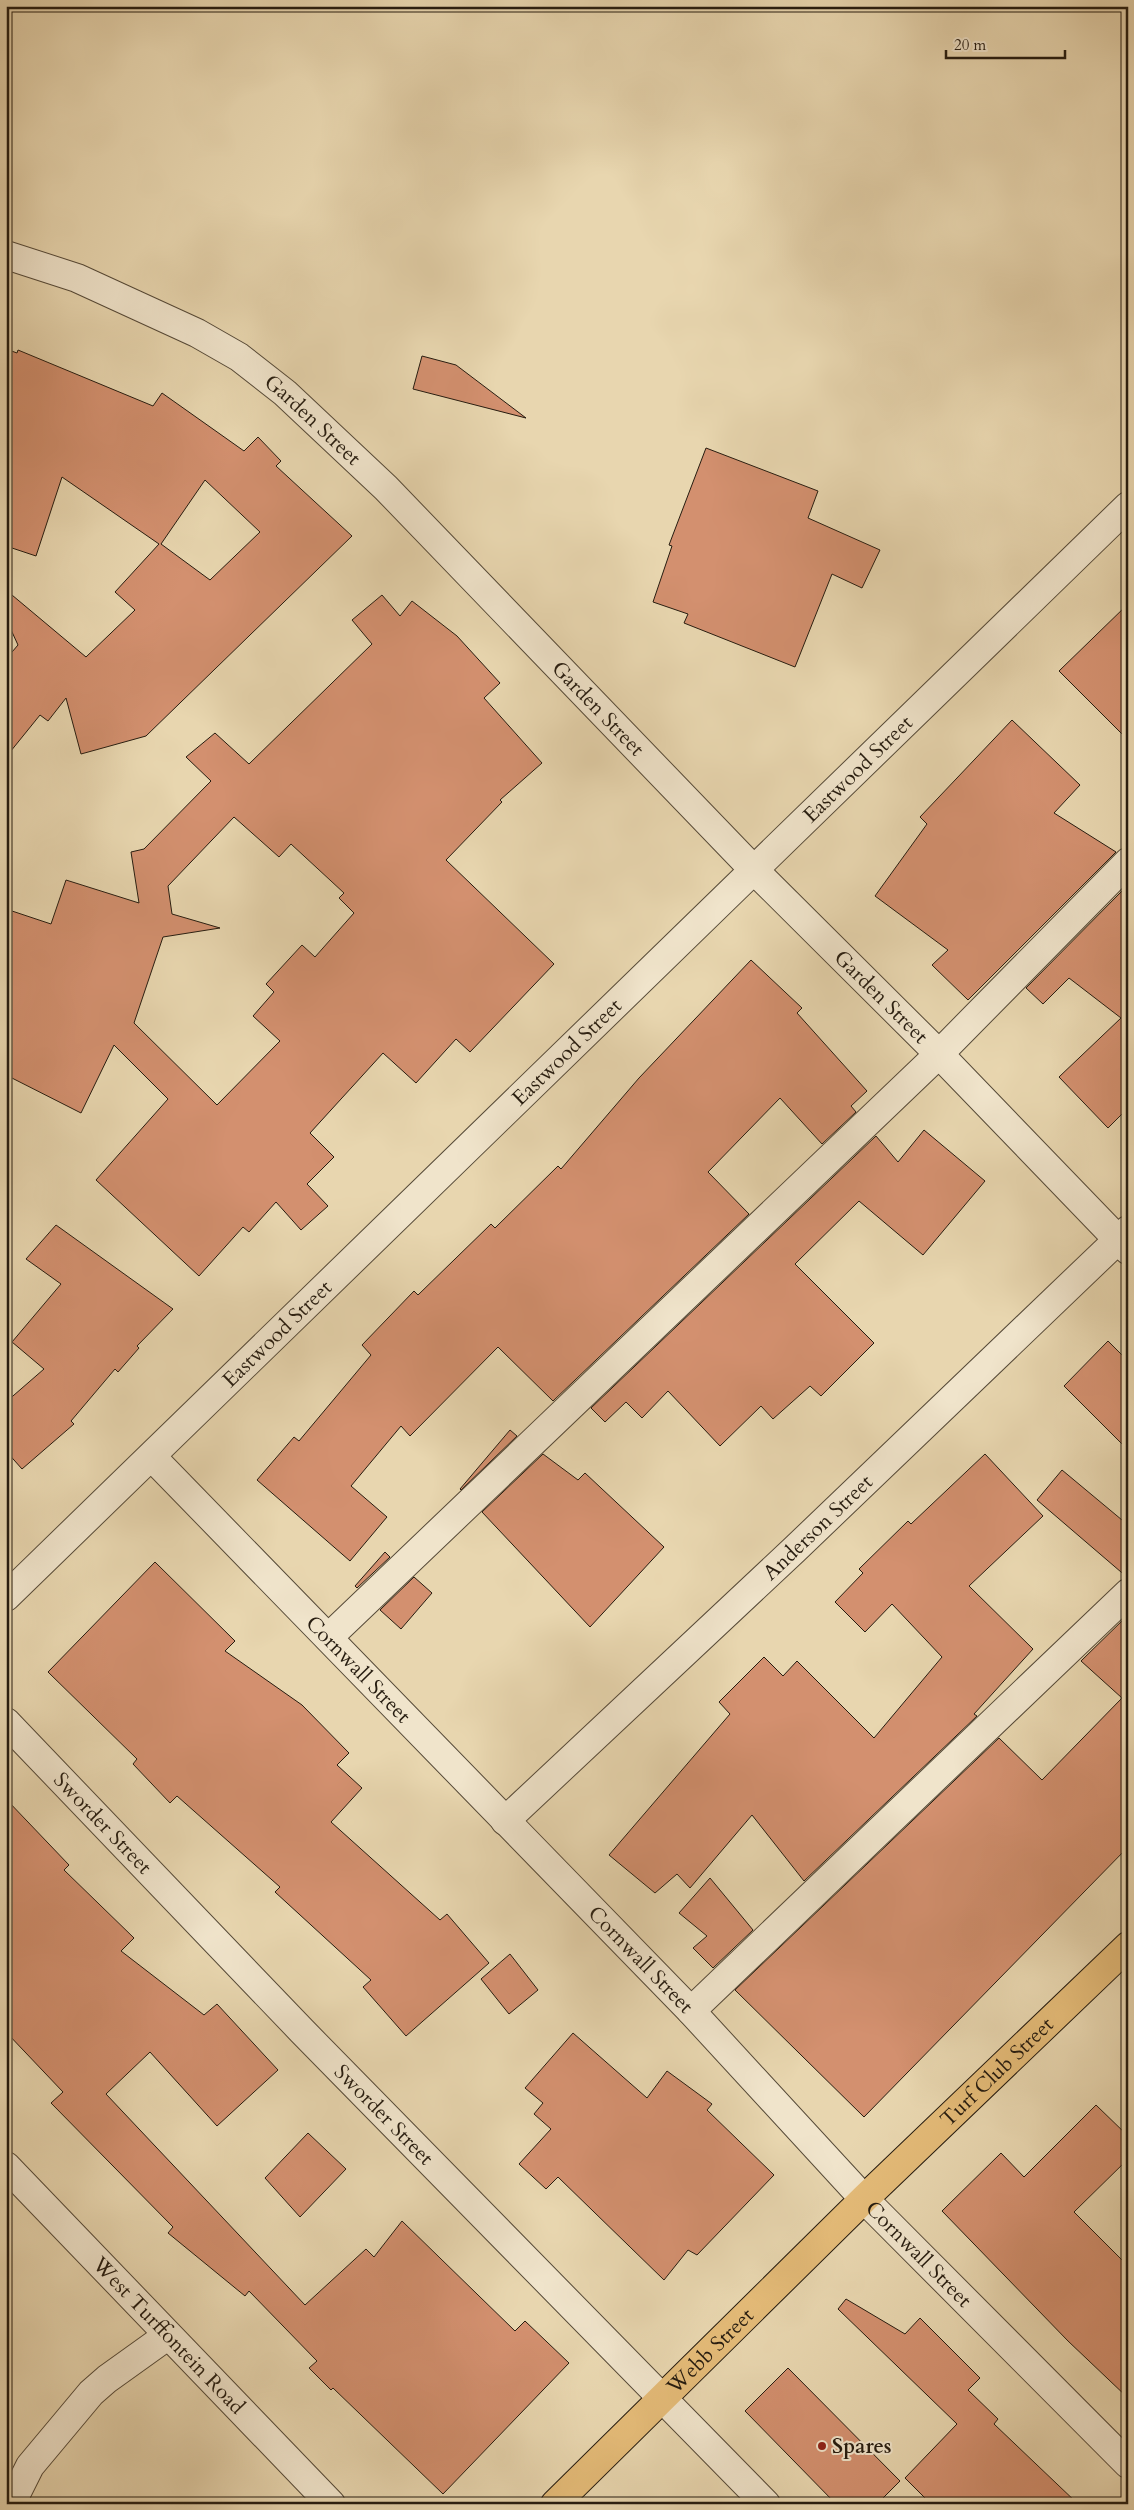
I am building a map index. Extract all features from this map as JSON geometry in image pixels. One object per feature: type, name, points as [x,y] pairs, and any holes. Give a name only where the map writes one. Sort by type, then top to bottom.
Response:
[{"type":"main road","name":"Turf Club Street","points":[[864,2199],[1128,1946]]},
{"type":"main road","name":"Webb Street","points":[[555,2504],[663,2400],[864,2199]]},
{"type":"street","name":"Garden Street","points":[[6,255],[77,278],[197,333],[239,357],[285,393],[386,488],[754,870],[1124,1240]]},
{"type":"street","name":"Eastwood Street","points":[[6,1598],[1128,506]]},
{"type":"street","points":[[329,1637],[939,1054],[1128,862]]},
{"type":"street","name":"Anderson Street","points":[[505,1821],[1124,1240]]},
{"type":"street","name":"Cornwall Street","points":[[152,1457],[691,2011],[864,2199],[1128,2464]]},
{"type":"street","points":[[691,2011],[1128,1593]]},
{"type":"street","name":"Sworder Street","points":[[6,1722],[302,2031],[766,2504]]},
{"type":"street","name":"West Turffontein Road","points":[[6,2166],[167,2336],[331,2504]]},
{"type":"street","points":[[11,2504],[30,2466],[59,2428],[107,2379],[167,2336]]},
{"type":"building","points":[[6,349],[17,353],[18,350],[153,406],[162,393],[244,451],[258,437],[281,461],[276,466],[352,536],[146,736],[81,754],[66,698],[48,721],[40,715],[6,757],[6,659],[18,645],[6,619],[6,590],[86,657],[135,610],[115,592],[159,544],[62,477],[36,556],[6,546]],"holes":[[[205,480],[260,532],[210,580],[161,544]]]},
{"type":"building","points":[[422,356],[456,365],[526,418],[413,389]]},
{"type":"building","points":[[706,448],[818,491],[808,518],[880,550],[862,588],[832,574],[795,667],[684,623],[688,614],[653,602],[672,546],[669,545]]},
{"type":"building","points":[[382,595],[400,616],[412,601],[457,636],[500,683],[484,698],[542,763],[500,800],[502,802],[446,860],[554,964],[470,1052],[456,1039],[416,1083],[383,1053],[310,1133],[334,1157],[307,1184],[328,1206],[301,1230],[276,1202],[249,1232],[243,1227],[199,1276],[96,1180],[168,1099],[114,1045],[81,1113],[6,1075],[6,909],[51,924],[66,880],[139,903],[131,852],[144,849],[211,781],[186,757],[215,733],[249,764],[372,644],[352,620]],"holes":[[[234,817],[279,857],[291,844],[344,893],[339,898],[354,913],[315,957],[302,945],[266,984],[274,992],[253,1016],[280,1041],[217,1105],[134,1023],[163,937],[220,928],[172,914],[168,886]]]},
{"type":"building","points":[[1128,604],[1128,740],[1059,671]]},
{"type":"building","points":[[1012,720],[1080,785],[1054,813],[1116,852],[968,1000],[932,965],[948,950],[875,896],[927,824],[920,817]]},
{"type":"building","points":[[1122,891],[1128,897],[1128,1108],[1108,1128],[1059,1077],[1121,1018],[1069,978],[1043,1004],[1026,988]]},
{"type":"building","points":[[751,960],[802,1008],[797,1013],[867,1091],[851,1106],[856,1112],[822,1144],[780,1098],[708,1172],[749,1214],[553,1401],[498,1347],[410,1436],[401,1426],[351,1486],[387,1517],[350,1561],[257,1480],[294,1437],[299,1441],[371,1355],[362,1345],[414,1291],[418,1295],[491,1224],[495,1228],[558,1166],[561,1169],[639,1078]]},
{"type":"building","points":[[924,1130],[985,1181],[923,1255],[859,1201],[795,1264],[874,1343],[821,1396],[810,1386],[773,1419],[761,1406],[720,1446],[668,1391],[642,1418],[626,1402],[605,1422],[591,1408],[876,1136],[898,1162]]},
{"type":"building","points":[[56,1225],[173,1309],[137,1346],[139,1348],[118,1372],[115,1369],[71,1421],[74,1424],[22,1469],[6,1451],[6,1402],[44,1369],[12,1342],[61,1284],[26,1259]]},
{"type":"building","points":[[1108,1341],[1128,1361],[1128,1450],[1064,1386]]},
{"type":"building","points":[[510,1430],[517,1436],[461,1490],[460,1489]]},
{"type":"building","points":[[543,1454],[578,1480],[585,1473],[664,1547],[590,1627],[482,1512]]},
{"type":"building","points":[[985,1454],[1043,1516],[969,1586],[1033,1649],[974,1714],[977,1716],[804,1881],[752,1815],[690,1888],[677,1874],[655,1893],[609,1855],[730,1714],[719,1702],[764,1657],[783,1676],[797,1661],[874,1738],[942,1657],[892,1604],[865,1632],[835,1602],[863,1573],[859,1569],[908,1521],[911,1524]]},
{"type":"building","points":[[1062,1470],[1128,1525],[1128,1578],[1037,1500]]},
{"type":"building","points":[[385,1552],[390,1557],[357,1588],[355,1586]]},
{"type":"building","points":[[155,1562],[235,1641],[225,1651],[302,1705],[349,1753],[337,1765],[362,1788],[331,1822],[440,1920],[447,1914],[489,1963],[406,2036],[363,1987],[371,1980],[275,1892],[280,1887],[177,1796],[170,1803],[133,1764],[137,1759],[48,1672]]},
{"type":"building","points":[[414,1577],[432,1593],[401,1629],[380,1610]]},
{"type":"building","points":[[1128,1615],[1128,1847],[864,2117],[735,1990],[999,1738],[1042,1780],[1122,1698],[1081,1661]]},
{"type":"building","points":[[6,1799],[69,1865],[64,1870],[134,1938],[121,1951],[204,2015],[217,2004],[278,2070],[217,2126],[150,2052],[106,2094],[305,2305],[366,2249],[374,2257],[402,2221],[515,2331],[525,2321],[569,2363],[443,2494],[333,2388],[331,2390],[309,2368],[317,2361],[249,2291],[245,2296],[168,2233],[173,2227],[51,2103],[63,2092],[6,2032]]},
{"type":"building","points":[[710,1878],[753,1930],[713,1968],[693,1948],[707,1936],[679,1913]]},
{"type":"building","points":[[510,1954],[538,1990],[509,2014],[481,1979]]},
{"type":"building","points":[[573,2033],[647,2098],[667,2071],[712,2104],[707,2110],[774,2175],[697,2255],[688,2250],[664,2280],[558,2177],[546,2189],[519,2164],[551,2129],[534,2114],[543,2103],[525,2088]]},
{"type":"building","points":[[1096,2105],[1128,2136],[1128,2159],[1074,2212],[1128,2266],[1128,2398],[1068,2341],[942,2211],[1001,2153],[1024,2177]]},
{"type":"building","points":[[308,2133],[346,2169],[300,2217],[265,2178]]},
{"type":"building","points":[[846,2299],[905,2334],[920,2318],[980,2378],[968,2390],[998,2419],[994,2424],[1078,2504],[931,2504],[905,2478],[957,2424],[838,2309]]},
{"type":"building","name":"Spares","points":[[788,2368],[900,2481],[877,2504],[836,2504],[745,2411]]},
{"type":"place","name":"Spares","points":[[822,2446]]}]
